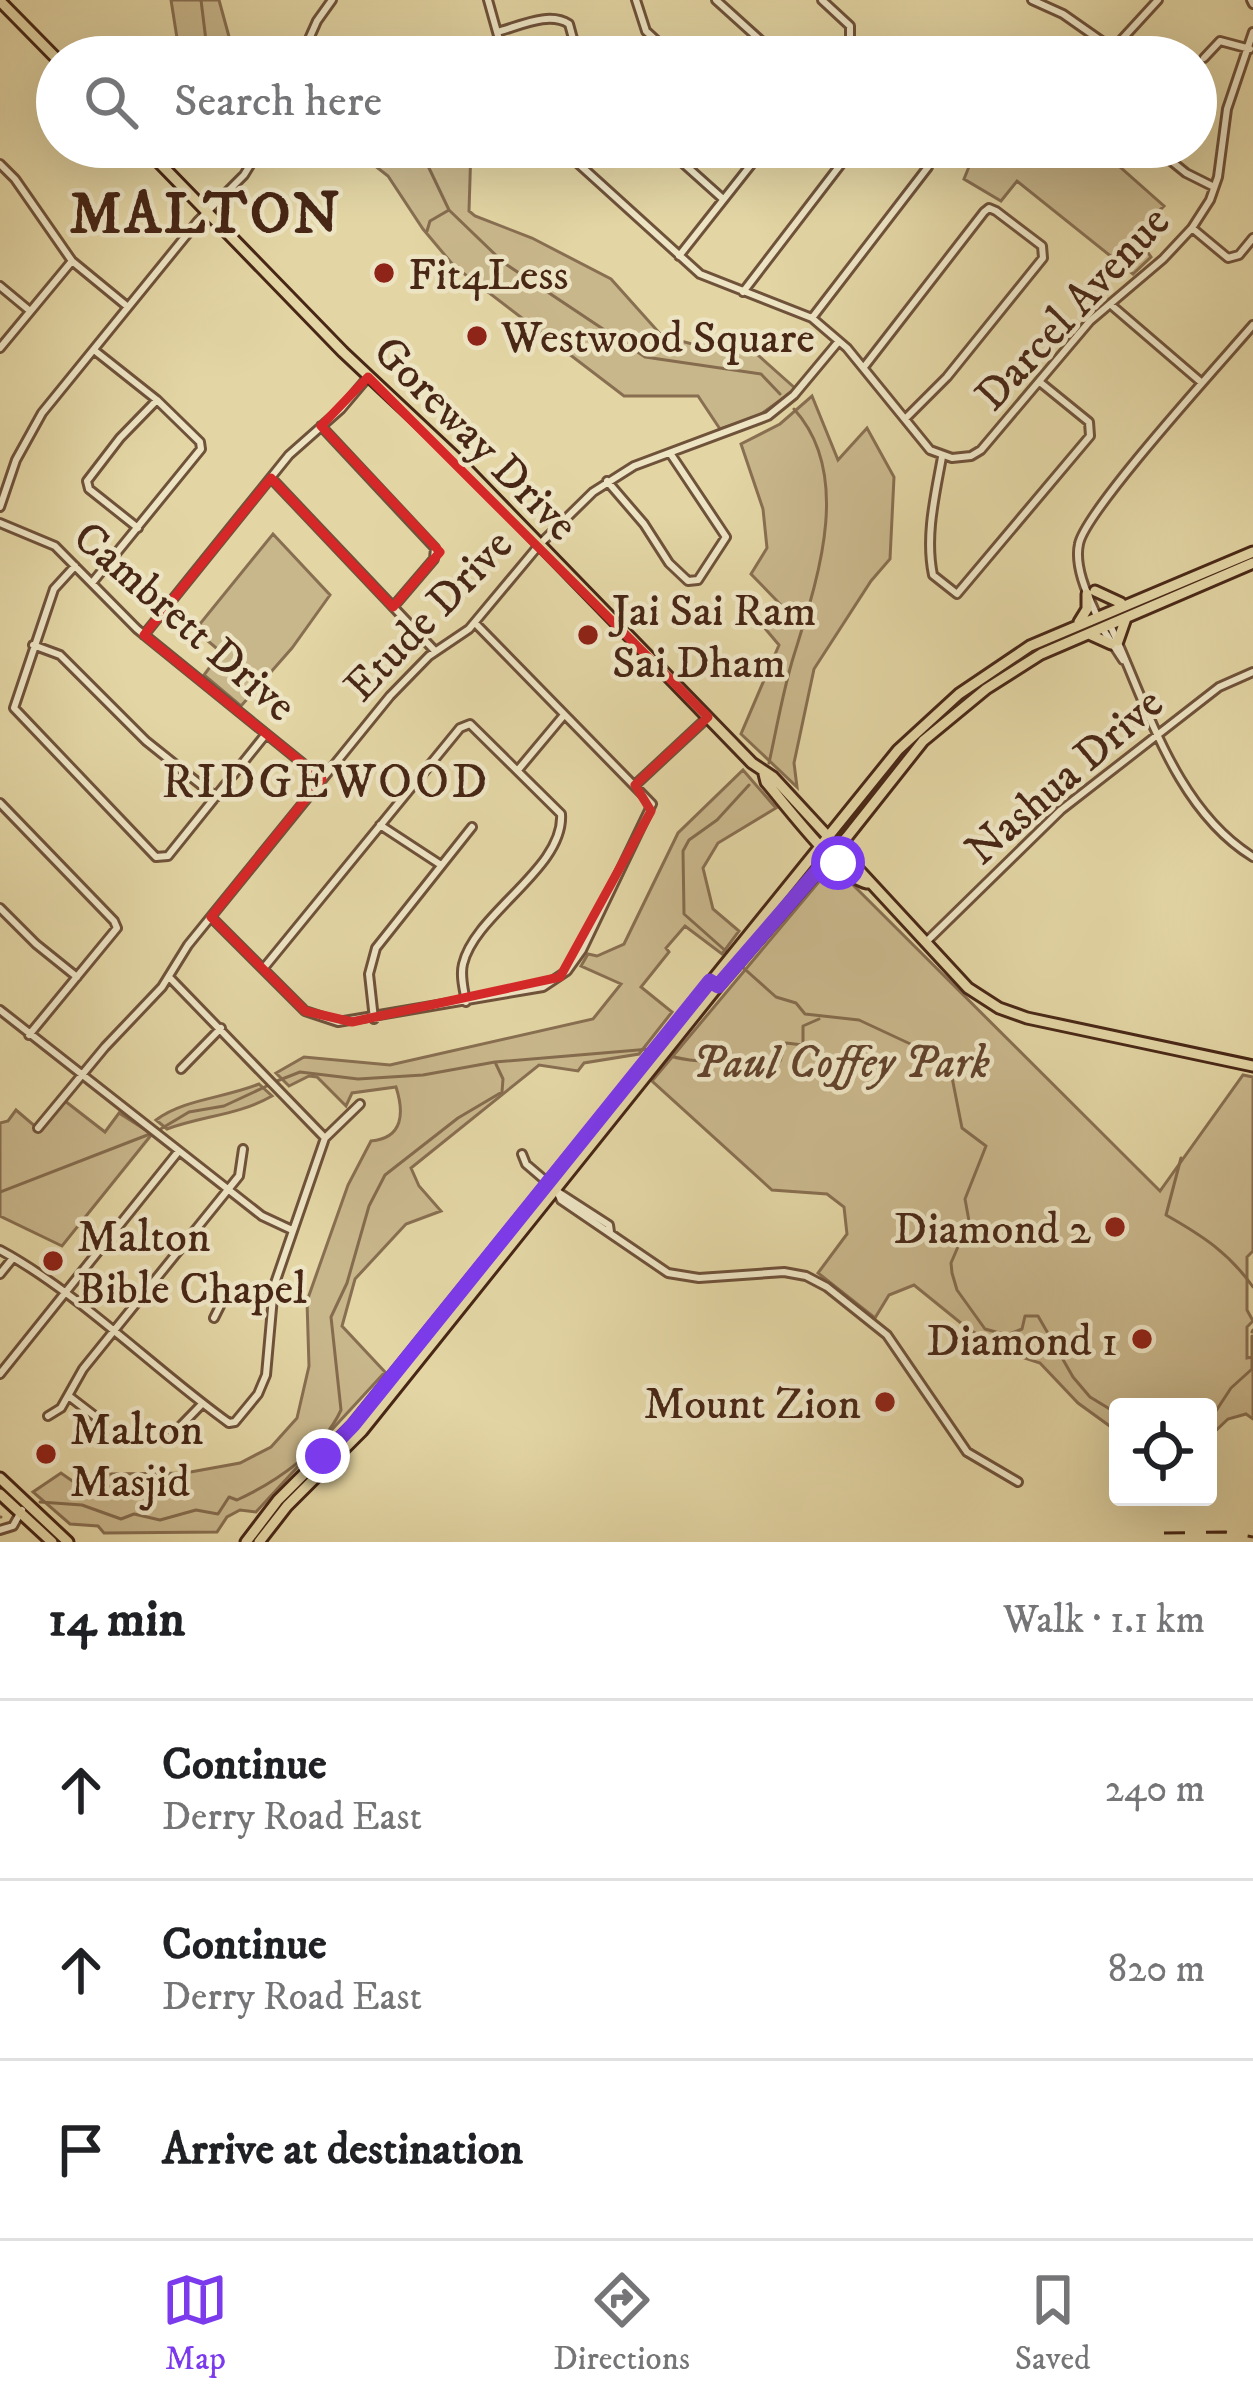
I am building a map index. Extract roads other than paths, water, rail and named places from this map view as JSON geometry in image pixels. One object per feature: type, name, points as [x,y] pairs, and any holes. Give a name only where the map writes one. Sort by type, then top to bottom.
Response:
[{"type":"main road","points":[[0,1],[36,38]]},
{"type":"main road","name":"Goreway Drive","points":[[163,168],[368,377],[456,458],[764,774],[766,782],[835,850],[856,881],[867,883],[968,988],[1013,1013],[1253,1066]]},
{"type":"main road","points":[[1086,634],[1114,643],[1128,610],[1253,552]]},
{"type":"main road","points":[[259,1542],[302,1489],[362,1432],[898,750],[959,694],[1030,646],[1253,562]]},
{"type":"main road","points":[[1076,625],[1091,592],[1128,610]]},
{"type":"main road","points":[[770,916],[835,850],[923,741],[1014,670],[1086,634],[1103,620]]},
{"type":"main road","points":[[246,1542],[278,1500],[353,1425],[553,1188],[567,1179],[652,1062]]},
{"type":"main road","points":[[567,1179],[572,1198]]},
{"type":"main road","points":[[0,1478],[52,1542]]},
{"type":"main road","points":[[0,1494],[24,1506],[68,1542]]},
{"type":"street","points":[[310,36],[332,0]]},
{"type":"street","points":[[488,0],[498,36]]},
{"type":"street","points":[[636,0],[651,36]]},
{"type":"street","points":[[716,0],[756,36]]},
{"type":"street","points":[[822,0],[850,26],[848,36]]},
{"type":"street","points":[[1032,0],[1095,36]]},
{"type":"street","points":[[1126,36],[1158,0]]},
{"type":"street","points":[[497,32],[551,17],[569,24],[572,36]]},
{"type":"street","name":"Darcel Avenue","points":[[583,168],[700,274],[812,318],[864,367],[925,443],[942,457],[971,456],[1090,321],[1192,228],[1214,187],[1227,109],[1253,32]]},
{"type":"street","points":[[1217,44],[1251,49]]},
{"type":"street","points":[[0,164],[72,261],[128,307]]},
{"type":"street","points":[[0,507],[30,430],[206,212],[248,168]]},
{"type":"street","points":[[688,168],[723,199]]},
{"type":"street","points":[[679,256],[748,168]]},
{"type":"street","points":[[743,292],[838,168]]},
{"type":"street","points":[[812,318],[927,168]]},
{"type":"street","points":[[1180,168],[1214,187]]},
{"type":"street","points":[[864,367],[989,208],[1042,247],[1043,258],[947,377],[906,418]]},
{"type":"street","points":[[1192,228],[1228,258],[1239,255],[1253,238]]},
{"type":"street","points":[[0,348],[72,261]]},
{"type":"street","points":[[0,286],[30,311]]},
{"type":"street","points":[[1110,304],[1202,383]]},
{"type":"street","points":[[1253,325],[1087,526],[1078,549],[1084,579],[1103,620],[1201,813],[1225,839],[1253,856]]},
{"type":"street","name":"Etude Drive","points":[[38,1128],[82,1072],[170,978],[188,945],[390,696],[435,651],[475,623],[540,544],[607,482],[768,416],[794,394],[839,341]]},
{"type":"street","points":[[92,583],[201,449],[200,442],[157,400],[94,349]]},
{"type":"street","points":[[144,635],[289,455],[368,377]]},
{"type":"street","points":[[942,457],[930,521],[932,570],[957,594],[1090,436],[1089,422],[1040,383]]},
{"type":"street","points":[[138,528],[89,489],[86,481],[157,400]]},
{"type":"street","points":[[321,426],[436,548],[434,559],[393,607]]},
{"type":"street","points":[[607,482],[644,524],[669,563],[688,581],[698,580],[726,537],[670,453]]},
{"type":"street","points":[[271,478],[435,651]]},
{"type":"street","name":"Cambrett Drive","points":[[0,523],[49,541],[144,635],[322,779]]},
{"type":"street","points":[[75,566],[54,589],[13,703],[16,713],[156,857],[168,856],[266,734]]},
{"type":"street","points":[[212,917],[312,1015],[338,1022],[543,987],[573,964],[652,804],[475,623]]},
{"type":"street","points":[[33,645],[60,656],[146,741],[216,797]]},
{"type":"street","name":"Nashua Drive","points":[[925,943],[1061,809],[1224,684],[1253,672]]},
{"type":"street","points":[[518,770],[564,715]]},
{"type":"street","points":[[634,785],[708,717]]},
{"type":"street","points":[[263,969],[464,724],[472,725],[561,814],[562,821],[545,857],[468,950],[462,971],[466,1001]]},
{"type":"street","points":[[0,803],[116,924],[115,932],[28,1035]]},
{"type":"street","points":[[380,825],[441,865]]},
{"type":"street","points":[[374,1018],[369,974],[376,948],[472,827]]},
{"type":"street","points":[[0,908],[77,977]]},
{"type":"street","points":[[170,978],[325,1138]]},
{"type":"street","points":[[0,1010],[262,1216],[292,1230]]},
{"type":"street","points":[[181,1069],[221,1028]]},
{"type":"street","points":[[0,1250],[65,1294],[202,1403],[235,1422],[258,1394],[268,1365],[271,1300],[325,1138],[361,1104]]},
{"type":"street","points":[[48,1416],[70,1397],[83,1369],[227,1189],[243,1167],[243,1149]]},
{"type":"street","points":[[0,1374],[178,1152]]},
{"type":"street","points":[[522,1154],[526,1164],[553,1188],[609,1226],[610,1232]]},
{"type":"street","points":[[553,1188],[561,1200],[654,1265],[683,1277],[784,1272],[806,1276],[826,1287],[887,1335],[967,1452],[1018,1482]]},
{"type":"street","points":[[0,1274],[13,1258]]},
{"type":"street","points":[[214,1318],[225,1297],[235,1294],[271,1300]]},
{"type":"street","points":[[70,1397],[102,1427]]},
{"type":"street","points":[[170,1437],[202,1403]]},
{"type":"street","points":[[0,1530],[13,1526],[24,1506]]},
{"type":"waterway","points":[[201,0],[205,36]]},
{"type":"waterway","points":[[429,168],[449,210],[504,263],[645,357],[761,374],[780,394]]},
{"type":"waterway","points":[[427,231],[430,221],[449,210]]},
{"type":"waterway","points":[[769,763],[825,529],[823,465],[812,435],[794,409]]},
{"type":"waterway","points":[[728,953],[684,914],[683,851],[749,785]]},
{"type":"waterway","points":[[739,964],[776,997],[796,1003],[805,1014],[859,1020],[949,1062],[962,1128],[986,1146],[965,1199],[969,1221],[951,1263],[957,1290],[985,1329],[1007,1335],[1022,1329],[1025,1316],[1038,1316],[1073,1377],[1090,1397],[1109,1409]]},
{"type":"waterway","points":[[665,1054],[767,1070],[780,1061],[786,1043],[803,1045],[803,1026],[819,1019]]},
{"type":"waterway","points":[[277,1081],[300,1072],[358,1079],[423,1075],[495,1062],[650,1049]]},
{"type":"waterway","points":[[40,1502],[82,1505],[121,1519],[134,1514],[160,1520],[196,1510],[218,1514],[229,1497],[237,1500],[252,1493],[310,1452],[341,1410],[331,1317],[347,1283],[369,1206],[385,1175],[458,1118],[502,1092],[503,1079],[495,1062]]},
{"type":"waterway","points":[[159,1130],[189,1112],[224,1106],[269,1085]]},
{"type":"waterway","points":[[0,1192],[150,1134]]},
{"type":"waterway","points":[[1181,1158],[1166,1215],[1214,1246],[1253,1287]]},
{"type":"waterway","points":[[1217,1409],[1252,1369],[1252,1336]]},
{"type":"railway","points":[[1164,1533],[1225,1532],[1253,1537]]},
{"type":"place","name":"Fit4Less","points":[[384,273]]},
{"type":"place","name":"Westwood Square","points":[[477,336]]},
{"type":"place","name":"Jai Sai Ram Sai Dham","points":[[588,635]]},
{"type":"place","name":"Diamond 2","points":[[1115,1227]]},
{"type":"place","name":"Malton Bible Chapel","points":[[53,1261]]},
{"type":"place","name":"Diamond 1","points":[[1142,1339]]},
{"type":"place","name":"Mount Zion","points":[[885,1402]]},
{"type":"place","name":"Malton Masjid","points":[[46,1454]]},
{"type":"district","name":"MALTON","points":[[206,212]]},
{"type":"district","name":"RIDGEWOOD","points":[[326,780]]},
{"type":"park label","name":"Paul Coffey Park","points":[[841,1061]]}]
